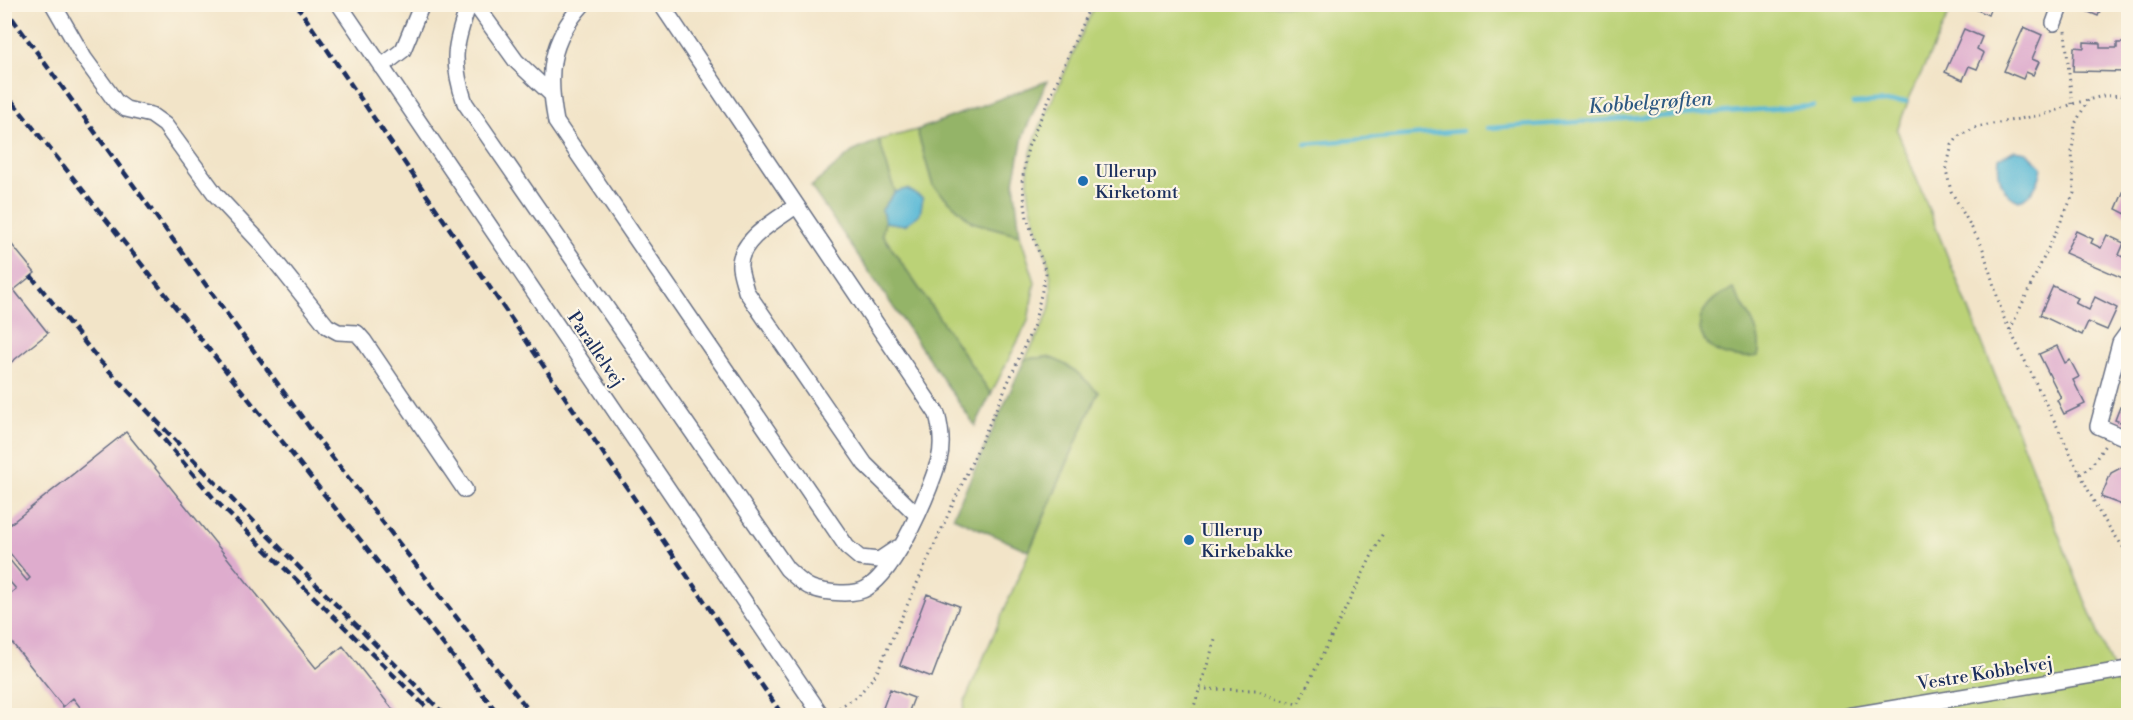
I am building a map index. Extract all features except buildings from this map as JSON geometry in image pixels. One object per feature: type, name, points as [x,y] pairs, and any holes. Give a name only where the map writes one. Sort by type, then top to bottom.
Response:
[{"type":"street","points":[[53,4],[84,58],[116,102],[126,109],[151,115],[165,125],[216,195],[260,242],[327,326],[338,332],[357,333],[364,341],[465,490]]},
{"type":"street","name":"Parallelvej","points":[[339,4],[822,716]]},
{"type":"street","points":[[381,67],[403,50],[422,4]]},
{"type":"street","points":[[469,4],[454,51],[457,79],[465,103],[787,569],[811,588],[837,592],[865,589],[883,573],[904,543],[939,459],[942,434],[937,414],[661,4]]},
{"type":"street","points":[[475,4],[516,60],[550,93]]},
{"type":"street","points":[[583,4],[572,17],[554,48],[550,93],[556,122],[847,547],[860,558],[879,560],[904,543]]},
{"type":"street","points":[[2054,23],[2061,4]]},
{"type":"street","points":[[796,206],[769,225],[748,245],[740,265],[746,291],[865,464],[916,514]]},
{"type":"street","points":[[2128,332],[2120,343],[2098,426],[2128,439]]},
{"type":"street","name":"Vestre Kobbelvej","points":[[1848,716],[2128,669]]},
{"type":"path","points":[[828,716],[858,696],[876,674],[1034,325],[1046,273],[1027,218],[1022,182],[1028,147],[1091,4]]},
{"type":"path","points":[[2054,23],[2065,31],[2072,104]]},
{"type":"path","points":[[2128,96],[2088,100],[2051,113],[1977,127],[1959,136],[1947,157],[1946,170],[1951,191],[1982,246],[2003,316],[2100,514],[2128,554]]},
{"type":"path","points":[[2010,330],[2074,193],[2072,151],[2075,124],[2088,100]]},
{"type":"path","points":[[2080,474],[2102,453],[2110,432]]},
{"type":"path","points":[[1200,689],[1256,690],[1277,699],[1298,704],[1384,531]]},
{"type":"path","points":[[1191,716],[1216,637]]},
{"type":"green space","points":[[1095,5],[1953,5],[1897,130],[2128,703],[2128,715],[962,716],[965,701],[1098,392],[1048,357],[1025,359],[1048,313],[1052,289],[1046,256],[1031,208],[1028,191],[1029,163],[1037,133]]},
{"type":"green space","points":[[1047,81],[1023,136],[1014,182],[1020,235],[972,222],[933,186],[917,130]]},
{"type":"green space","points":[[917,130],[933,186],[972,222],[1020,235],[1035,282],[1028,321],[991,394],[882,234],[885,222],[905,225],[907,189],[895,192],[879,140]]},
{"type":"green space","points":[[879,140],[895,192],[882,210],[885,222],[882,234],[991,394],[975,426],[811,187],[852,152]]},
{"type":"green space","points":[[1733,289],[1748,312],[1759,338],[1758,356],[1738,357],[1721,353],[1709,345],[1702,335],[1700,323],[1704,310],[1715,299]]},
{"type":"green space","points":[[1048,357],[1069,367],[1098,392],[1029,551],[953,517],[1025,359]]},
{"type":"water","points":[[2015,150],[2026,152],[2042,167],[2035,187],[2029,195],[2019,201],[2004,189],[1999,171],[1999,158]]},
{"type":"water","points":[[907,189],[923,198],[920,214],[905,225],[885,222],[882,210],[895,192]]},
{"type":"waterway","name":"Kobbelgrøften","points":[[1853,104],[1906,101]]},
{"type":"waterway","name":"Kobbelgrøften","points":[[1488,128],[1814,106]]},
{"type":"waterway","name":"Kobbelgrøften","points":[[1305,144],[1462,131]]},
{"type":"railway","points":[[296,4],[783,716]]},
{"type":"railway","points":[[4,7],[312,431],[533,716]]},
{"type":"railway","points":[[4,91],[500,716]]},
{"type":"railway","points":[[31,276],[98,359],[211,478],[446,716]]},
{"type":"railway","points":[[155,429],[216,501],[427,708]]},
{"type":"place","name":"Ullerup Kirketomt","points":[[1083,181]]},
{"type":"place","name":"Ullerup Kirkebakke","points":[[1189,540]]}]
